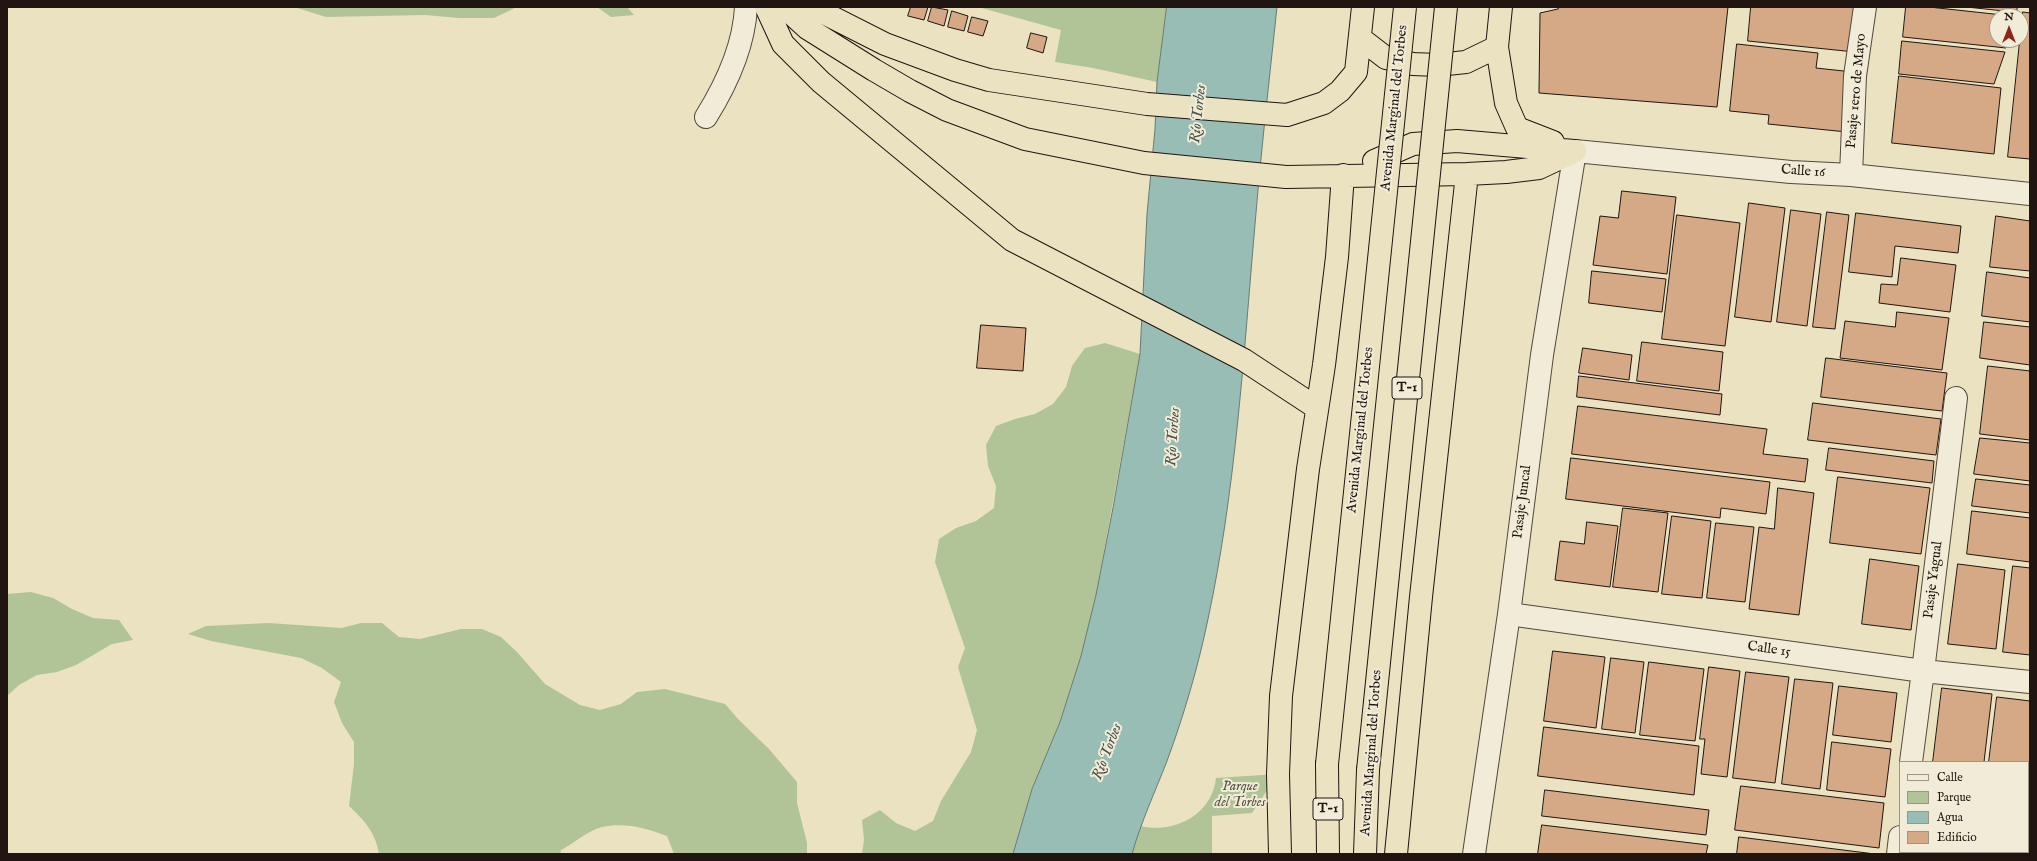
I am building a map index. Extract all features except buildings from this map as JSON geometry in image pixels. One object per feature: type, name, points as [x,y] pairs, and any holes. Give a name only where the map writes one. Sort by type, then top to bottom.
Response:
[{"type":"highway","points":[[766,7],[783,44],[822,82],[1012,240],[1244,360],[1317,408]]},
{"type":"highway","points":[[784,7],[808,28],[910,91],[966,118],[1025,139],[1144,163],[1286,177],[1467,174],[1506,172],[1539,168],[1575,151]]},
{"type":"highway","points":[[812,7],[884,44],[955,70],[989,80],[1147,104],[1287,114],[1324,103],[1340,91],[1356,72],[1363,7]]},
{"type":"highway","name":"Avenida Marginal del Torbes","points":[[1328,854],[1327,764],[1405,7]]},
{"type":"highway","name":"Avenida Marginal del Torbes","points":[[1365,854],[1368,770],[1446,7]]},
{"type":"highway","points":[[1501,7],[1497,47],[1506,103],[1517,128],[1575,151]]},
{"type":"highway","points":[[1360,38],[1386,58],[1413,64],[1437,65],[1466,62],[1497,47]]},
{"type":"highway","points":[[1342,175],[1413,144],[1457,141],[1575,151]]},
{"type":"highway","points":[[1396,854],[1420,597],[1467,174]]},
{"type":"highway","points":[[1280,854],[1278,774],[1281,696],[1337,258],[1342,175]]},
{"type":"street","points":[[706,117],[724,86],[737,52],[746,18],[746,7]]},
{"type":"street","name":"Pasaje 1ero de Mayo","points":[[1851,175],[1855,76],[1865,7]]},
{"type":"street","name":"Calle 16","points":[[1575,151],[1791,172],[1851,175],[2030,194]]},
{"type":"street","name":"Pasaje Juncal","points":[[1474,854],[1509,614],[1542,355],[1575,151]]},
{"type":"street","name":"Pasaje Yagual","points":[[1910,761],[1923,671],[1956,398]]},
{"type":"street","name":"Calle 15","points":[[1509,614],[1923,671],[2030,682]]},
{"type":"green space","points":[[294,7],[517,7],[494,18],[459,18],[425,15],[326,17]]},
{"type":"green space","points":[[597,7],[627,7],[634,15],[611,17]]},
{"type":"green space","points":[[978,7],[1167,7],[1157,82],[1093,68],[1055,62],[1061,30]]},
{"type":"green space","points":[[1105,343],[1140,354],[1096,595],[1081,656],[1060,721],[1032,789],[1013,854],[862,854],[864,840],[862,820],[880,810],[896,823],[915,831],[933,821],[941,801],[971,752],[977,730],[958,667],[965,648],[935,562],[939,539],[956,528],[976,521],[994,508],[996,486],[988,466],[986,445],[996,426],[1035,414],[1053,404],[1066,387],[1072,366],[1085,348]]},
{"type":"green space","points":[[31,592],[53,598],[72,609],[93,618],[119,620],[133,640],[112,644],[76,665],[57,672],[37,675],[19,685],[7,696],[7,594]]},
{"type":"green space","points":[[269,623],[341,628],[361,623],[382,623],[399,637],[420,639],[461,629],[482,629],[501,637],[517,652],[545,684],[580,705],[600,710],[621,704],[637,692],[665,689],[725,704],[769,749],[797,782],[797,803],[807,843],[807,854],[674,854],[667,836],[643,828],[619,825],[602,827],[592,831],[561,850],[560,854],[379,854],[372,833],[360,816],[349,806],[354,764],[354,742],[342,723],[334,702],[341,682],[322,668],[301,658],[211,641],[188,634],[206,626]]},
{"type":"green space","name":"Parque del Torbes","points":[[1278,774],[1252,813],[1212,816],[1212,854],[1132,854],[1140,826],[1153,828],[1166,827],[1189,819],[1199,812],[1207,802],[1213,791],[1216,778]]},
{"type":"water","name":"Río Torbes","points":[[1167,7],[1277,7],[1259,178],[1232,476],[1217,572],[1204,637],[1185,709],[1132,854],[1013,854],[1032,789],[1060,722],[1081,656],[1096,595],[1113,508],[1140,354],[1147,214],[1155,129],[1157,82]]}]
